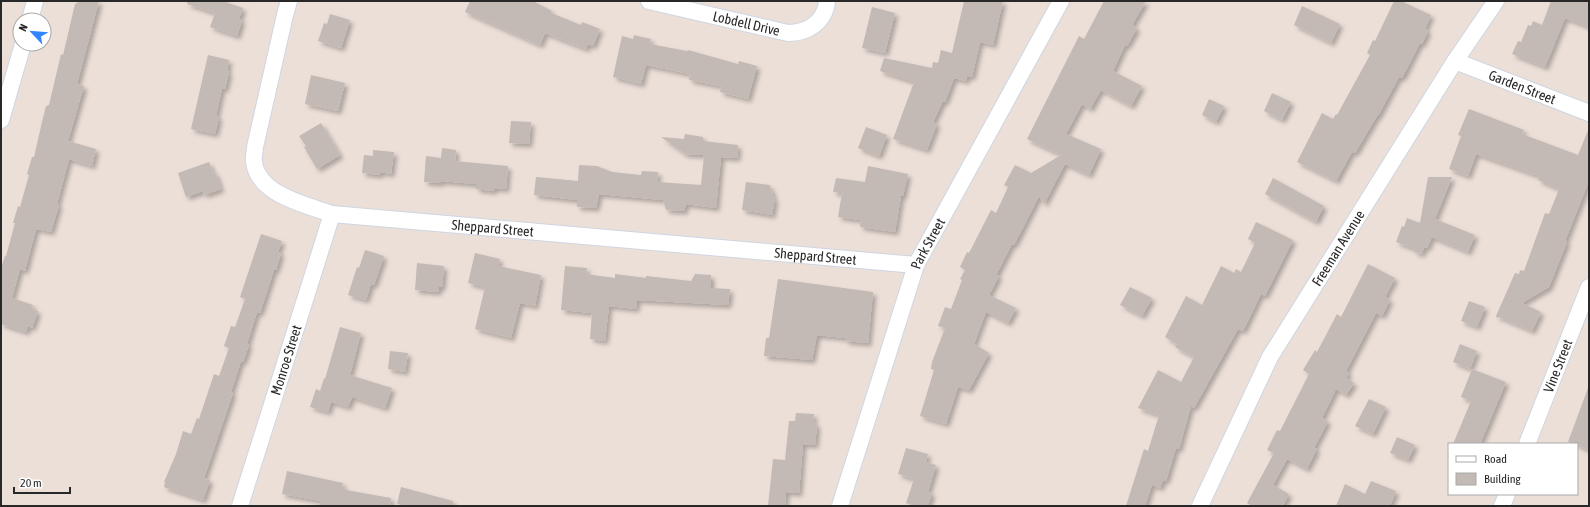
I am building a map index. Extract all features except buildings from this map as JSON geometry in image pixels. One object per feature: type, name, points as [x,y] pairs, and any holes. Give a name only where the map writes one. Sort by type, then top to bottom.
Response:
[{"type":"street","points":[[32,12],[35,1]]},
{"type":"street","name":"Sheppard Street","points":[[289,1],[255,147],[254,163],[260,176],[268,187],[281,196],[332,214],[916,265]]},
{"type":"street","name":"Lobdell Drive","points":[[649,1],[788,33],[797,33],[812,28],[824,14],[827,1]]},
{"type":"street","name":"Park Street","points":[[840,506],[916,265],[1061,1]]},
{"type":"street","name":"Freeman Avenue","points":[[1200,506],[1270,357],[1455,61],[1496,1]]},
{"type":"street","points":[[1,120],[21,52]]},
{"type":"street","name":"Garden Street","points":[[1455,61],[1589,113]]},
{"type":"street","name":"Monroe Street","points":[[240,506],[332,214]]},
{"type":"street","name":"Vine Street","points":[[1527,443],[1589,287]]},
{"type":"street","points":[[1502,506],[1507,495]]}]
